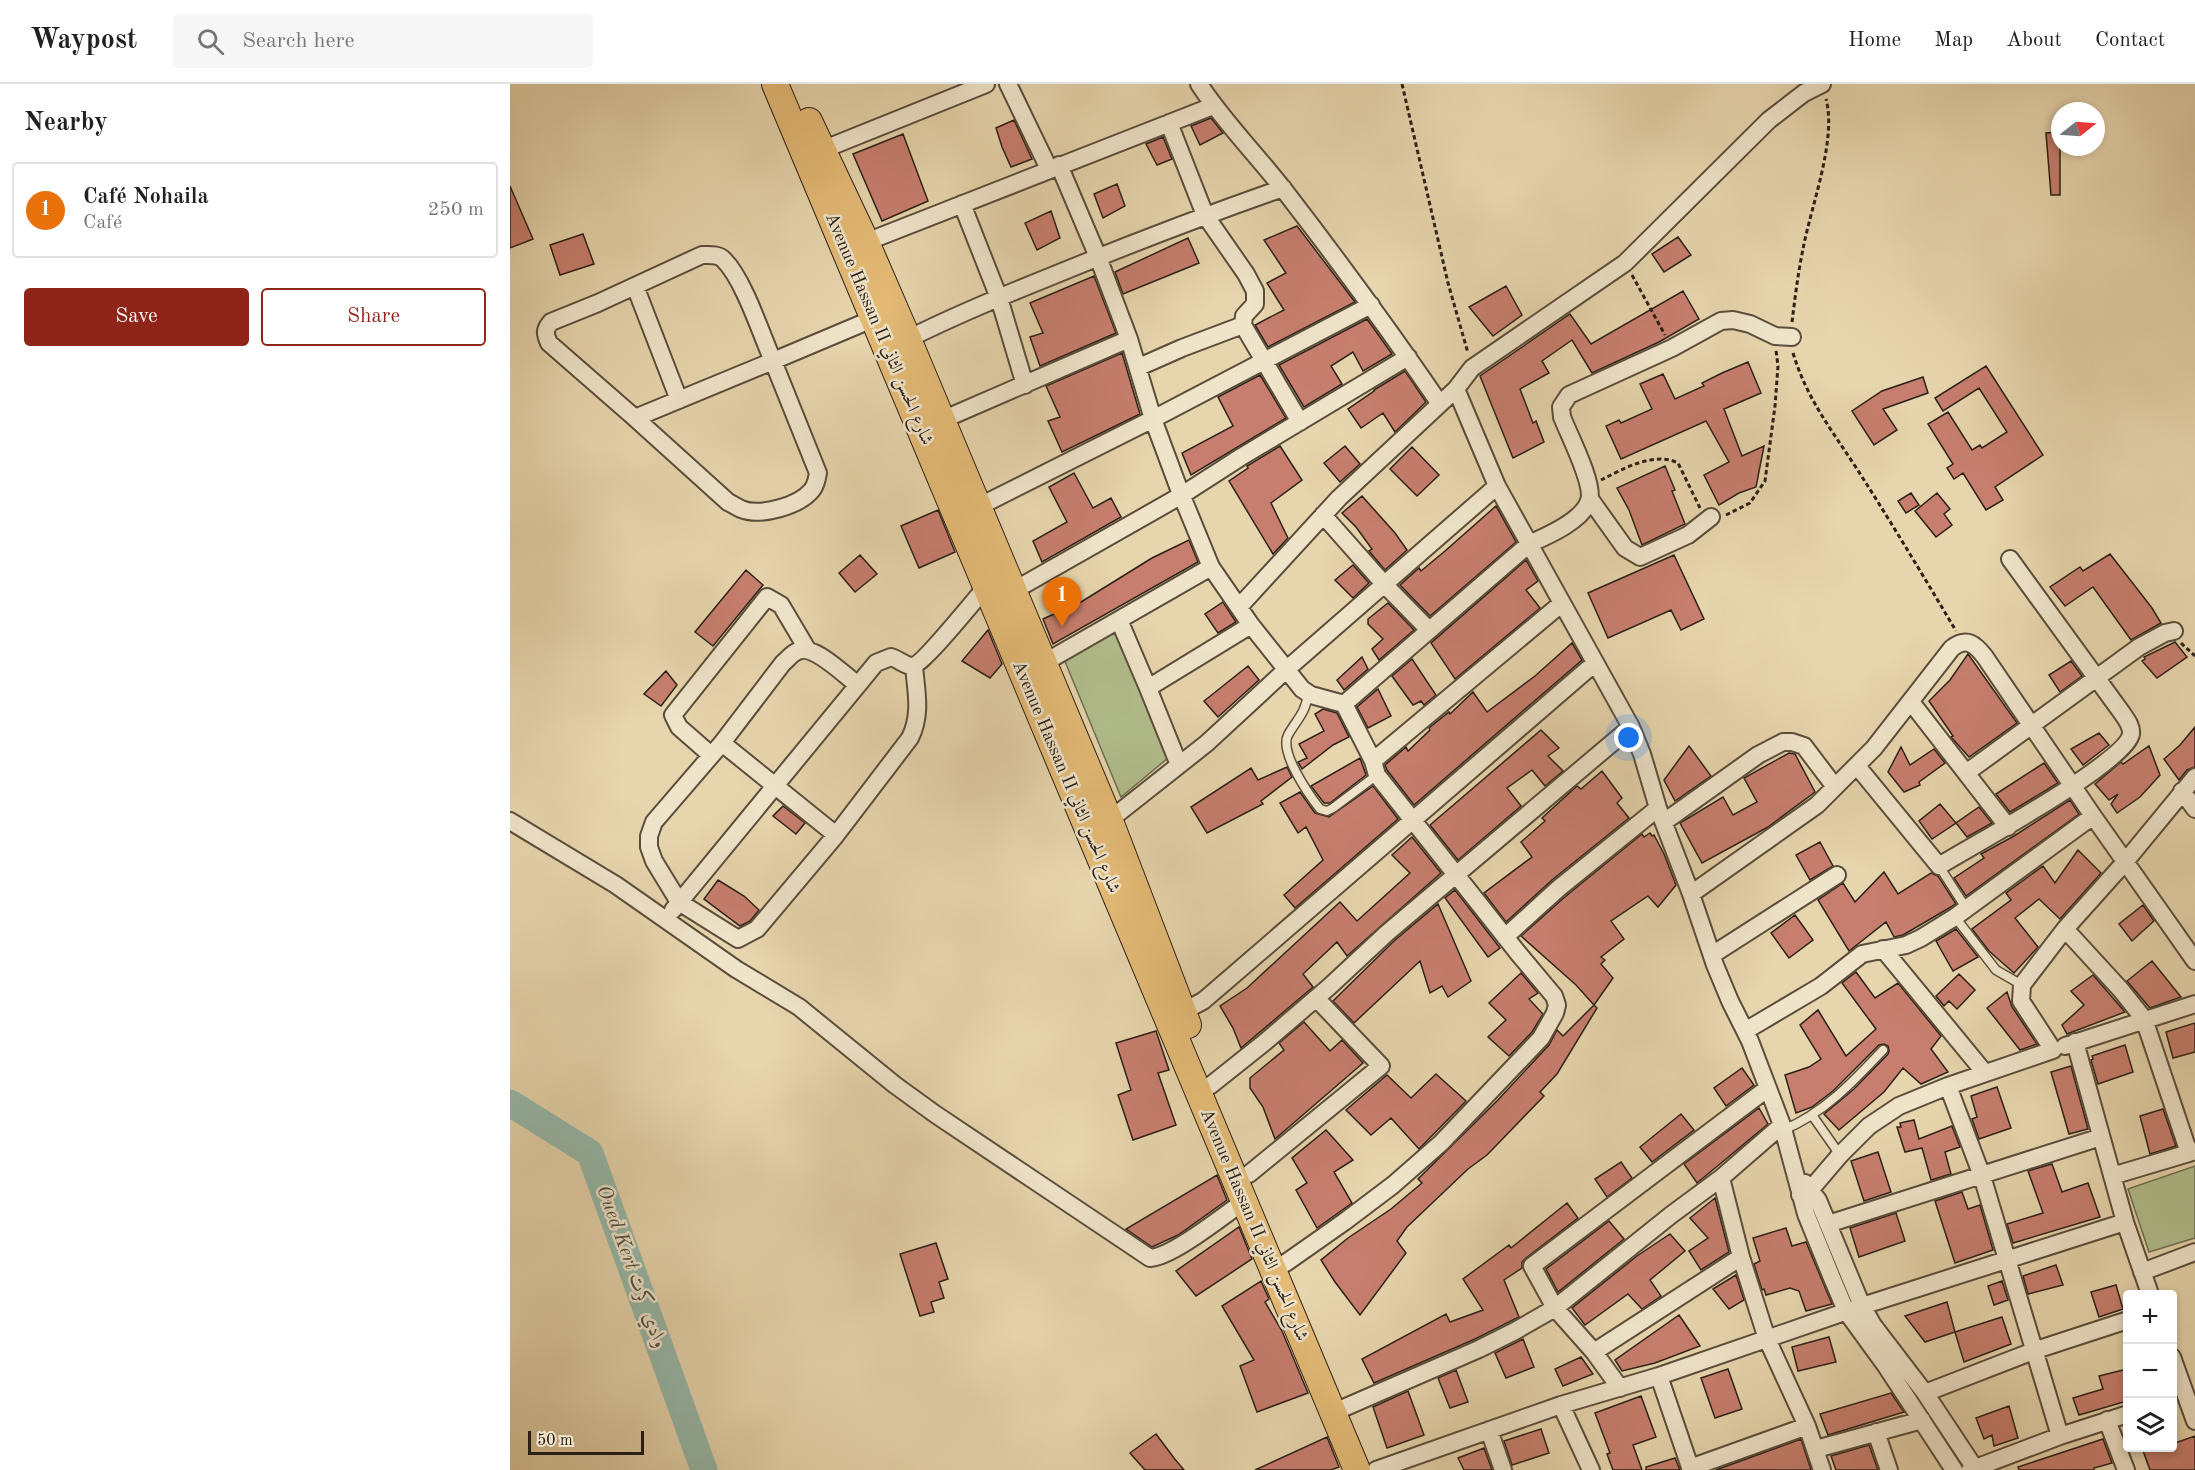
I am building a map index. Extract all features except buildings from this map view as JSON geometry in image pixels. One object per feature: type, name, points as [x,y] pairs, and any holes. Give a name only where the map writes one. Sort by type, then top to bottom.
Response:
[{"type":"main road","name":"Avenue Hassan II شارع الحسن الثاني","points":[[775,84],[875,318],[898,344],[942,420],[1013,591],[1033,669]]},
{"type":"main road","name":"Avenue Hassan II شارع الحسن الثاني","points":[[794,84],[822,150],[866,242],[898,344],[987,586],[1033,669],[1100,827],[1205,1089],[1243,1202],[1281,1265]]},
{"type":"main road","name":"Avenue Hassan II شارع الحسن الثاني","points":[[1205,1089],[1249,1174],[1281,1265],[1340,1410],[1358,1470]]},
{"type":"main road","name":"Avenue Hassan II شارع الحسن الثاني","points":[[1340,1410],[1376,1470]]},
{"type":"street","points":[[822,150],[986,84]]},
{"type":"street","points":[[1008,84],[1054,167],[1098,257],[1139,367],[1153,419],[1212,567],[1251,625],[1302,689],[1344,704],[1375,768],[1411,820],[1554,996],[1557,1005],[1546,1030],[1441,1143],[1394,1185],[1281,1265]]},
{"type":"street","points":[[1199,84],[1213,106],[1283,188],[1371,305],[1440,404]]},
{"type":"street","points":[[1239,608],[1323,515],[1456,389],[1472,368],[1625,263],[1769,120],[1795,99],[1820,85]]},
{"type":"street","points":[[866,242],[1213,106]]},
{"type":"street","points":[[1168,123],[1205,215],[1246,274],[1255,291],[1255,304],[1244,316],[1243,325],[1300,422]]},
{"type":"street","points":[[898,344],[999,298],[1098,257],[1205,215],[1283,188]]},
{"type":"street","points":[[962,204],[999,298],[1025,385]]},
{"type":"street","points":[[702,255],[716,255],[724,259],[740,285],[818,473],[816,483],[804,498],[782,508],[755,512],[742,510],[728,502],[549,343],[545,334],[551,322],[635,286],[702,255]]},
{"type":"street","points":[[635,286],[679,400]]},
{"type":"street","points":[[978,507],[1371,305]]},
{"type":"street","points":[[635,418],[875,318]]},
{"type":"street","points":[[1711,518],[1688,535],[1640,557],[1625,549],[1590,492],[1560,407],[1575,392],[1672,348],[1714,323],[1733,320],[1783,337]]},
{"type":"street","points":[[1139,367],[1243,325]]},
{"type":"street","points":[[942,420],[1129,339]]},
{"type":"street","points":[[1013,591],[1182,495],[1408,357]]},
{"type":"street","points":[[1456,389],[1497,486],[1631,727],[1712,955],[1768,1088],[1796,1174],[1828,1224],[1854,1309],[1873,1325],[1925,1393],[1973,1469],[2123,1415]]},
{"type":"street","points":[[1100,827],[1207,743],[1287,669],[1497,486]]},
{"type":"street","points":[[1344,704],[1529,544],[1556,532],[1577,516],[1590,492]]},
{"type":"street","points":[[1323,515],[1384,584],[1429,630]]},
{"type":"street","points":[[1857,766],[1939,866],[2008,827],[2099,768],[2127,742],[2131,733],[2129,724],[2098,677],[2010,559]]},
{"type":"street","points":[[1033,669],[1212,567]]},
{"type":"street","points":[[665,919],[876,663],[884,658],[897,659],[909,666],[914,666],[931,652],[987,586]]},
{"type":"street","points":[[807,649],[781,605],[767,597],[673,715],[679,727],[774,786],[836,835]]},
{"type":"street","points":[[1375,768],[1562,604]]},
{"type":"street","points":[[1119,620],[1179,765]]},
{"type":"street","points":[[1148,688],[1251,625]]},
{"type":"street","points":[[1966,773],[2139,647],[2165,633],[2174,631]]},
{"type":"street","points":[[1691,894],[1817,805],[1874,748],[1943,657],[1962,642],[1973,643],[2195,961]]},
{"type":"street","points":[[858,685],[814,651],[807,649],[795,652],[783,663],[716,749],[654,822],[649,836],[649,847],[654,861],[679,903],[738,939],[748,935],[773,910],[836,835],[915,729],[918,707],[914,666]]},
{"type":"street","points":[[1175,1015],[1203,1000],[1217,989],[1595,663]]},
{"type":"street","points":[[1911,702],[2008,827]]},
{"type":"street","points":[[1205,1089],[1317,998],[1387,933],[1631,727]]},
{"type":"street","points":[[1505,937],[1559,888],[1661,815],[1783,742],[1803,746],[1835,787]]},
{"type":"street","points":[[2053,1050],[2020,1000],[2022,985],[2065,929],[2125,862],[2195,777]]},
{"type":"street","points":[[2182,791],[2195,809]]},
{"type":"street","points":[[1745,1031],[1821,986],[1862,954],[1906,945],[1921,938],[2093,816]]},
{"type":"street","points":[[510,821],[587,867],[736,969],[799,1007],[895,1085],[935,1114],[1150,1258],[1159,1258],[1178,1247],[1243,1202]]},
{"type":"street","points":[[1712,955],[1838,875]]},
{"type":"street","points":[[2065,929],[2121,990],[2144,1019],[2192,1152],[2112,1176]]},
{"type":"street","points":[[1882,949],[1985,1073]]},
{"type":"street","points":[[1249,1174],[1381,1066],[1317,998]]},
{"type":"street","points":[[1806,1192],[1840,1155],[1880,1118],[1899,1106],[1985,1073],[2195,1004]]},
{"type":"street","points":[[2075,1042],[2125,1222],[2149,1290]]},
{"type":"street","points":[[1948,1086],[1982,1176],[2060,1436]]},
{"type":"street","points":[[1620,1388],[1594,1352],[1555,1308],[1532,1266],[1768,1088]]},
{"type":"street","points":[[1340,1410],[1479,1349],[1555,1308],[1721,1178],[1782,1127]]},
{"type":"street","points":[[1828,1224],[2101,1137]]},
{"type":"street","points":[[1721,1178],[1741,1257],[1767,1339],[1807,1426],[1822,1470]]},
{"type":"street","points":[[1806,1192],[1815,1239],[1854,1309],[1954,1470]]},
{"type":"street","points":[[1376,1470],[1562,1405],[1659,1376],[1854,1309],[2125,1222]]},
{"type":"street","points":[[2142,1272],[2195,1252]]},
{"type":"street","points":[[1594,1352],[1741,1257]]},
{"type":"street","points":[[1925,1393],[2036,1350],[2123,1321]]},
{"type":"street","points":[[2177,1372],[2195,1421]]},
{"type":"street","points":[[1659,1376],[1690,1469],[1807,1426]]},
{"type":"street","points":[[1562,1405],[1591,1470]]},
{"type":"street","points":[[1816,1449],[1922,1420]]},
{"type":"street","points":[[2107,1420],[2126,1470]]},
{"type":"street","points":[[1489,1430],[1503,1470]]},
{"type":"street","points":[[1876,1432],[1889,1470]]},
{"type":"lane","points":[[1308,693],[1305,708],[1288,735],[1286,747],[1299,776],[1320,809],[1327,811],[1333,808],[1375,768]]},
{"type":"lane","points":[[1939,866],[1960,912],[1995,970],[2022,985]]},
{"type":"lane","points":[[1782,1127],[1812,1115],[1841,1092],[1883,1050]]},
{"type":"lane","points":[[1812,1115],[1840,1155]]},
{"type":"path","points":[[1402,84],[1448,284],[1472,368]]},
{"type":"path","points":[[1590,492],[1648,460],[1671,459],[1678,463],[1701,510],[1711,518],[1733,513],[1750,503],[1765,481],[1783,337],[1794,307],[1803,249],[1825,153],[1830,114],[1820,85]]},
{"type":"path","points":[[1625,263],[1672,348]]},
{"type":"path","points":[[1783,337],[1793,351],[1800,376],[1813,403],[1857,469],[1962,642]]},
{"type":"green space","points":[[1116,627],[1168,758],[1121,797],[1064,659]]},
{"type":"green space","points":[[2195,1166],[2195,1238],[2149,1252],[2128,1189]]},
{"type":"waterway","name":"Oued Kert وادي كرت","points":[[510,1103],[590,1153],[704,1470]]},
{"type":"place","name":"Café Nohaila","points":[[1062,627]]}]
